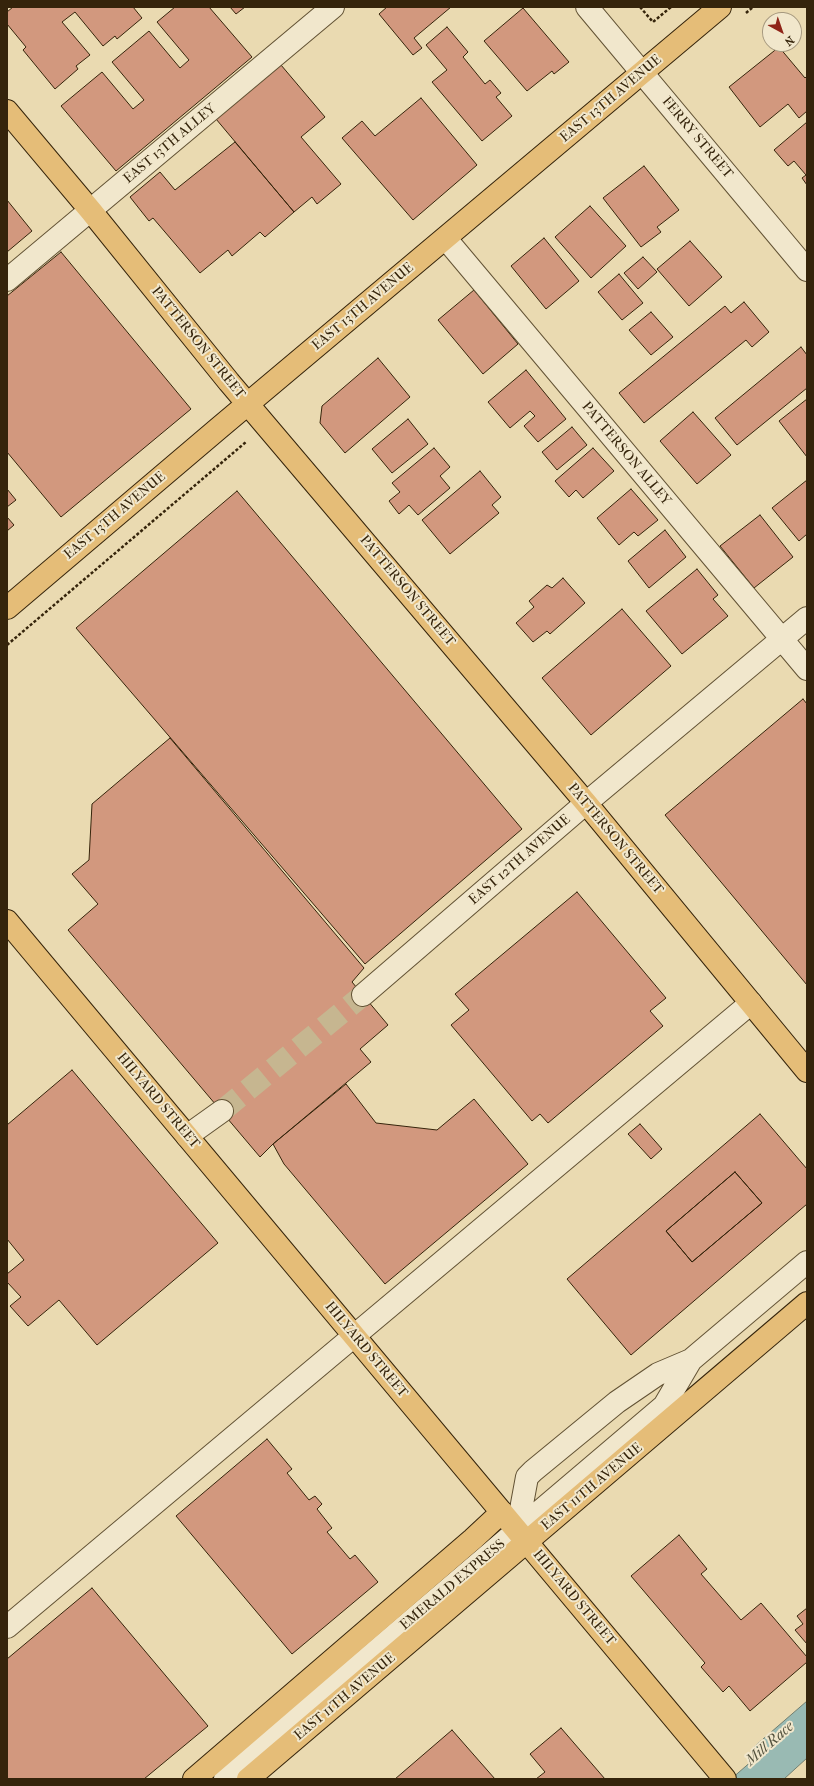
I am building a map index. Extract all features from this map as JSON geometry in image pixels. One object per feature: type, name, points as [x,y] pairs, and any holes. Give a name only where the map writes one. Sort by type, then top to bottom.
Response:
[{"type":"main road","name":"EAST 13TH AVENUE","points":[[7,608],[720,7]]},
{"type":"main road","name":"PATTERSON STREET","points":[[7,112],[91,211],[248,404],[586,803],[807,1070]]},
{"type":"main road","name":"HILYARD STREET","points":[[7,921],[725,1779]]},
{"type":"main road","name":"EAST 11TH AVENUE","points":[[248,1779],[522,1537],[807,1303]]},
{"type":"main road","points":[[194,1779],[473,1539],[502,1512]]},
{"type":"street","name":"EAST 13TH ALLEY","points":[[7,280],[333,7]]},
{"type":"street","name":"FERRY STREET","points":[[587,7],[807,270]]},
{"type":"street","name":"PATTERSON ALLEY","points":[[446,239],[807,669]]},
{"type":"street","name":"EAST 12TH AVENUE","points":[[363,995],[586,803],[807,618]]},
{"type":"street","points":[[7,1627],[751,1003]]},
{"type":"street","points":[[187,1136],[222,1112]]},
{"type":"street","name":"EMERALD EXPRESS","points":[[522,1537],[527,1477],[533,1471],[616,1402],[658,1374],[691,1360],[807,1262]]},
{"type":"street","name":"EMERALD EXPRESS","points":[[225,1779],[522,1537],[664,1406],[691,1360]]},
{"type":"path","points":[[640,7],[653,22],[671,7]]},
{"type":"water","name":"Mill Race","points":[[807,1701],[807,1758],[784,1779],[731,1779],[753,1760],[755,1746]]},
{"type":"building","points":[[13,7],[133,7],[142,18],[117,39],[115,36],[103,46],[75,12],[62,22],[90,55],[76,66],[78,69],[55,89],[23,50],[26,47],[7,24],[7,12]]},
{"type":"building","points":[[175,7],[209,7],[252,57],[116,171],[61,106],[102,72],[133,109],[144,100],[112,62],[149,31],[180,68],[189,60],[157,22]]},
{"type":"building","points":[[230,7],[245,7],[236,14]]},
{"type":"building","points":[[387,7],[451,7],[414,38],[422,48],[413,55],[379,14]]},
{"type":"building","points":[[523,8],[569,62],[554,74],[552,71],[527,91],[484,41]]},
{"type":"building","points":[[447,27],[468,52],[463,57],[485,84],[490,80],[501,93],[496,97],[512,116],[482,141],[432,82],[447,70],[426,45]]},
{"type":"building","points":[[773,52],[783,52],[805,78],[807,76],[807,111],[799,118],[788,104],[760,127],[729,87]]},
{"type":"building","points":[[281,65],[325,117],[301,137],[341,184],[317,204],[312,197],[294,212],[216,119]]},
{"type":"building","points":[[421,98],[477,165],[413,220],[342,138],[362,121],[375,136]]},
{"type":"building","points":[[807,122],[807,185],[802,178],[806,175],[794,161],[788,166],[774,150]]},
{"type":"building","points":[[235,142],[294,212],[265,237],[260,232],[232,256],[228,250],[200,273],[153,218],[149,221],[130,197],[160,172],[175,190]]},
{"type":"building","points":[[644,166],[679,210],[657,227],[661,232],[641,247],[603,198]]},
{"type":"building","points":[[7,200],[32,231],[7,252]]},
{"type":"building","points":[[590,206],[626,246],[591,278],[555,237]]},
{"type":"building","points":[[544,238],[579,281],[546,309],[511,266]]},
{"type":"building","points":[[690,241],[722,277],[689,306],[657,269]]},
{"type":"building","points":[[61,252],[191,409],[61,517],[7,452],[7,296]]},
{"type":"building","points":[[643,257],[657,272],[638,289],[624,273]]},
{"type":"building","points":[[619,274],[643,303],[622,320],[598,292]]},
{"type":"building","points":[[474,290],[518,344],[483,374],[438,320]]},
{"type":"building","points":[[744,302],[769,332],[752,347],[746,340],[644,423],[619,393],[725,306],[731,313]]},
{"type":"building","points":[[651,312],[673,337],[651,355],[629,330]]},
{"type":"building","points":[[801,347],[807,355],[807,388],[737,445],[715,418]]},
{"type":"building","points":[[378,358],[410,397],[345,453],[320,423],[322,406]]},
{"type":"building","points":[[526,370],[566,419],[538,442],[524,426],[535,416],[530,411],[510,428],[488,402]]},
{"type":"building","points":[[807,399],[807,457],[779,421]]},
{"type":"building","points":[[693,412],[731,455],[697,484],[660,441]]},
{"type":"building","points":[[408,419],[428,444],[392,473],[372,449]]},
{"type":"building","points":[[572,427],[587,445],[557,470],[542,452]]},
{"type":"building","points":[[434,448],[450,467],[440,476],[450,488],[418,515],[409,505],[399,514],[389,501],[400,492],[392,483]]},
{"type":"building","points":[[593,448],[614,471],[583,498],[576,490],[569,497],[555,481]]},
{"type":"building","points":[[480,471],[501,497],[492,505],[499,513],[450,554],[422,520]]},
{"type":"building","points":[[807,480],[807,534],[799,541],[772,508]]},
{"type":"building","points":[[7,489],[16,500],[7,507]]},
{"type":"building","points":[[631,489],[658,520],[638,536],[634,532],[619,545],[597,518]]},
{"type":"building","points":[[237,491],[522,829],[365,964],[76,628]]},
{"type":"building","points":[[760,515],[793,557],[754,588],[720,546]]},
{"type":"building","points":[[7,517],[14,525],[7,531]]},
{"type":"building","points":[[665,530],[686,557],[649,588],[628,561]]},
{"type":"building","points":[[697,569],[718,595],[713,599],[728,616],[682,654],[646,611]]},
{"type":"building","points":[[563,578],[585,603],[550,634],[547,631],[533,642],[516,623],[534,607],[529,601],[547,585],[552,588]]},
{"type":"building","points":[[622,609],[671,666],[591,735],[542,678]]},
{"type":"building","points":[[803,699],[807,704],[807,985],[665,815]]},
{"type":"building","points":[[170,738],[364,968],[352,982],[388,1025],[360,1049],[371,1062],[273,1144],[260,1157],[68,930],[98,904],[72,874],[89,860],[92,804]]},
{"type":"building","points":[[577,892],[666,998],[650,1011],[663,1026],[548,1123],[540,1114],[532,1121],[451,1025],[469,1010],[455,994]]},
{"type":"building","points":[[72,1070],[218,1243],[97,1345],[59,1300],[28,1326],[10,1306],[21,1297],[7,1282],[7,1274],[24,1260],[7,1239],[7,1125]]},
{"type":"building","points":[[346,1084],[376,1123],[437,1130],[474,1099],[528,1164],[385,1284],[284,1164],[273,1144]]},
{"type":"building","points":[[760,1114],[807,1169],[807,1204],[631,1355],[567,1279]],"holes":[[[735,1172],[762,1203],[692,1262],[666,1231]]]},
{"type":"building","points":[[640,1124],[662,1149],[651,1159],[628,1134]]},
{"type":"building","points":[[735,1172],[762,1203],[692,1262],[666,1231]]},
{"type":"building","points":[[267,1439],[292,1469],[287,1473],[309,1500],[315,1496],[322,1504],[317,1509],[332,1528],[327,1532],[350,1559],[355,1555],[378,1582],[292,1654],[176,1516]]},
{"type":"building","points":[[679,1535],[707,1569],[701,1574],[741,1620],[761,1603],[807,1657],[807,1662],[750,1711],[729,1686],[723,1692],[701,1667],[705,1663],[631,1576]]},
{"type":"building","points":[[92,1588],[208,1726],[144,1779],[7,1779],[7,1659]]},
{"type":"building","points":[[807,1608],[807,1644],[795,1630],[803,1624],[797,1616]]},
{"type":"building","points":[[561,1728],[605,1779],[536,1779],[545,1772],[530,1754]]},
{"type":"building","points":[[452,1730],[495,1779],[395,1779]]},
{"type":"tunnel","points":[[222,1111],[363,995]]}]
